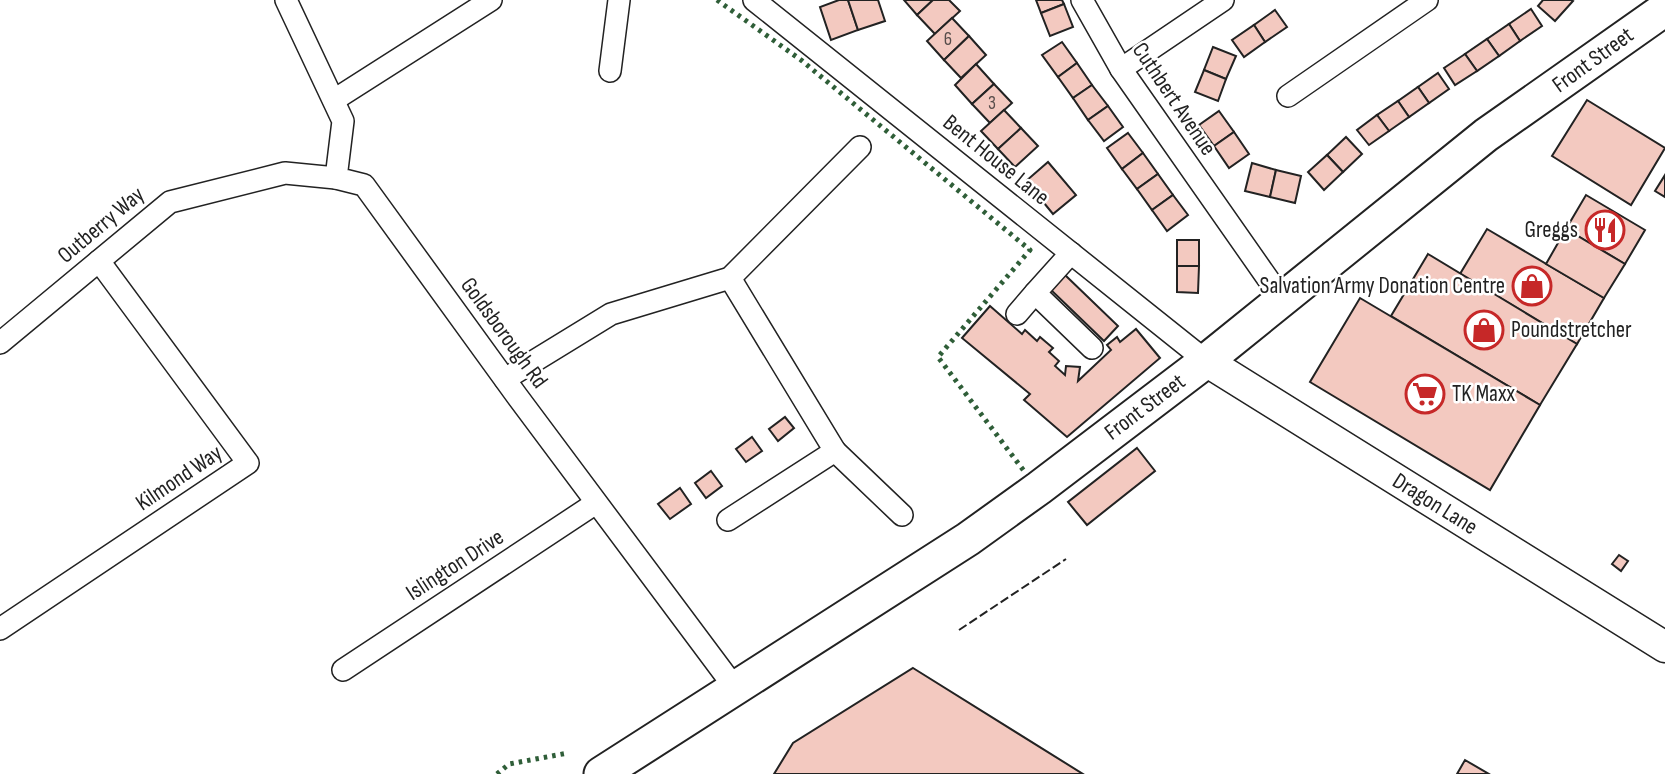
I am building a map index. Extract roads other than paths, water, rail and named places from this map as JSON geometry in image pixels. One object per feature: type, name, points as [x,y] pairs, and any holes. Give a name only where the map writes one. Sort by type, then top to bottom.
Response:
[{"type":"main road","name":"Front Street","points":[[601,774],[968,539],[1206,361],[1486,135],[1665,9]]},
{"type":"street","points":[[286,0],[343,121],[336,178]]},
{"type":"street","points":[[334,100],[491,0]]},
{"type":"street","points":[[610,71],[619,0]]},
{"type":"street","name":"Bent House Lane","points":[[754,0],[1206,361]]},
{"type":"street","name":"Cuthbert Avenue","points":[[1082,0],[1121,69],[1282,299]]},
{"type":"street","points":[[1121,69],[1223,0]]},
{"type":"street","points":[[1288,96],[1427,0]]},
{"type":"street","points":[[505,379],[611,314],[730,278],[860,147]]},
{"type":"street","name":"Outberry Way","points":[[5,331],[99,261],[170,202],[285,173],[336,178]]},
{"type":"street","name":"Goldsborough Rd","points":[[336,178],[364,185],[735,688]]},
{"type":"street","points":[[1017,314],[1071,253]]},
{"type":"street","name":"Kilmond Way","points":[[0,629],[248,463],[99,261]]},
{"type":"street","points":[[730,278],[835,451],[902,515]]},
{"type":"street","points":[[1035,293],[1092,348]]},
{"type":"street","name":"Dragon Lane","points":[[1206,361],[1665,647]]},
{"type":"street","points":[[728,520],[835,451]]},
{"type":"street","name":"Islington Drive","points":[[344,670],[596,503]]},
{"type":"place","name":"Greggs","points":[[1605,230]]},
{"type":"place","name":"Salvation Army Donation Centre","points":[[1532,286]]},
{"type":"place","name":"Poundstretcher","points":[[1484,330]]},
{"type":"place","name":"TK Maxx","points":[[1425,394]]}]
